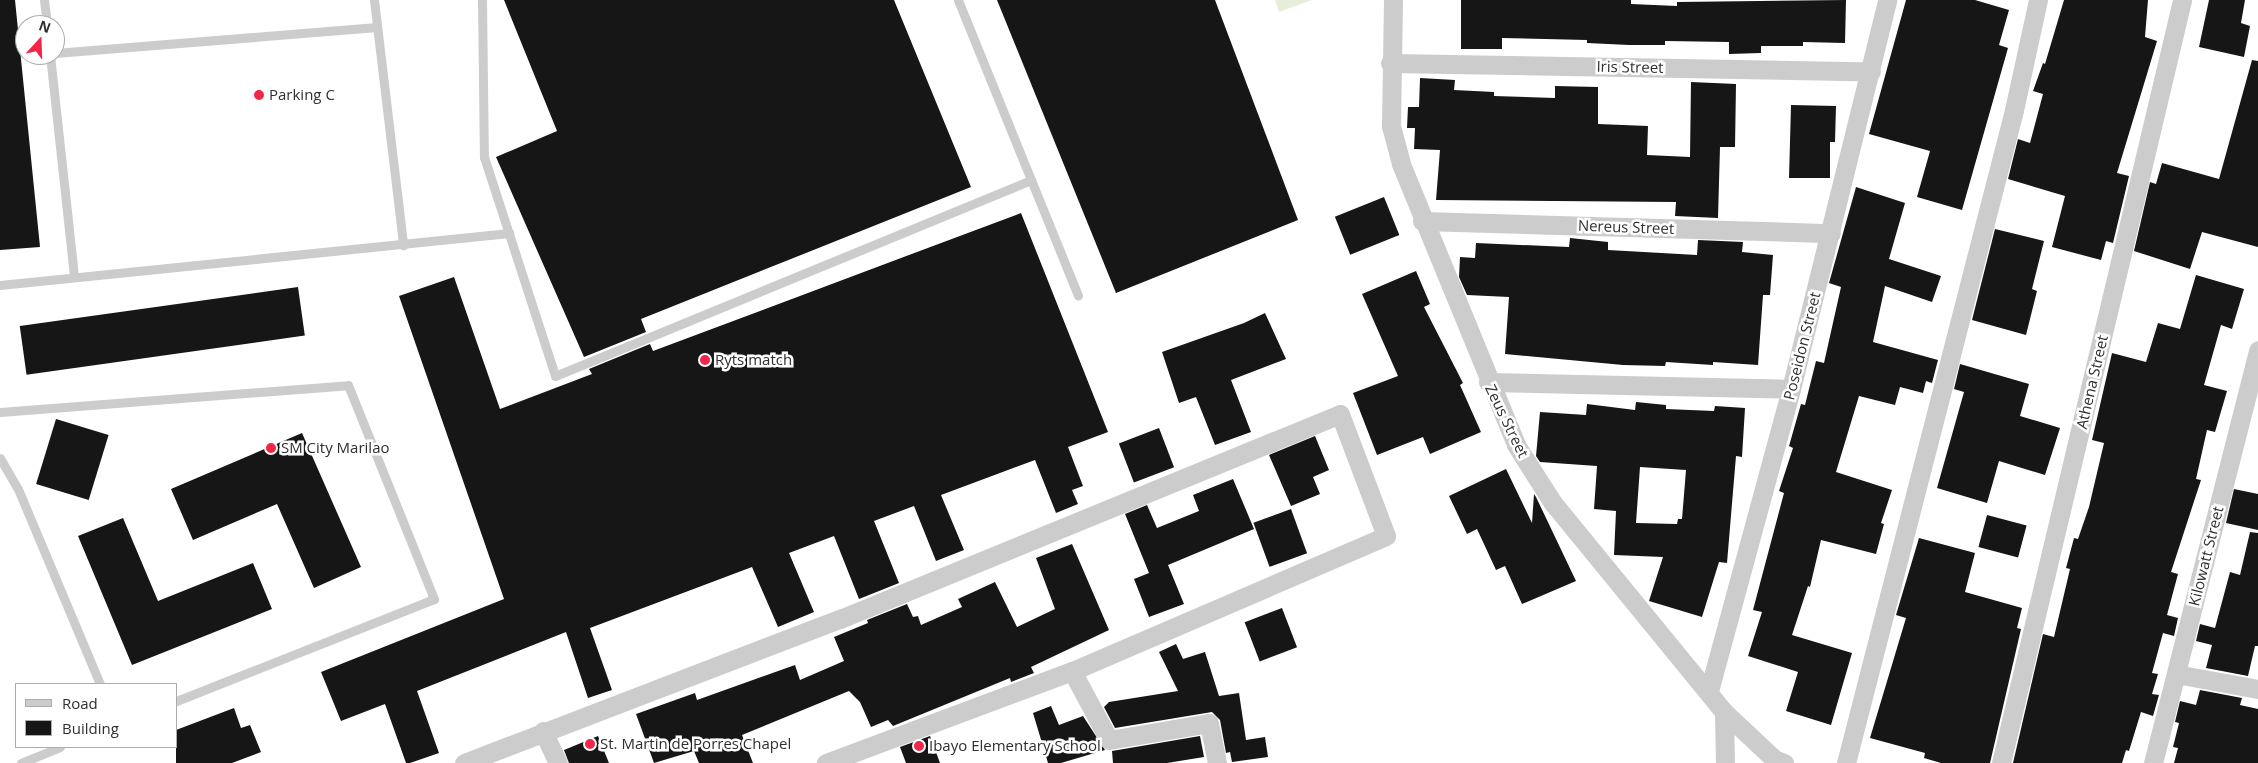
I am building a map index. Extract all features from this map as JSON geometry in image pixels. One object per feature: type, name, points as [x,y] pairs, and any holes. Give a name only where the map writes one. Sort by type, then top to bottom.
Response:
[{"type":"street","name":"Zeus Street","points":[[1393,0],[1390,63],[1391,126],[1401,164],[1422,221],[1516,445],[1553,503],[1709,691],[1724,712],[1774,759],[1784,763]]},
{"type":"street","name":"Poseidon Street","points":[[1709,691],[1791,389],[1831,233],[1871,72],[1886,0]]},
{"type":"street","points":[[1846,763],[2011,120],[2038,0]]},
{"type":"street","name":"Athena Street","points":[[2001,763],[2182,0]]},
{"type":"street","name":"Iris Street","points":[[1390,63],[1871,72]]},
{"type":"street","name":"Nereus Street","points":[[1422,221],[1831,233]]},
{"type":"street","name":"Kilowatt Street","points":[[2153,763],[2258,350]]},
{"type":"street","points":[[1488,382],[1791,389]]},
{"type":"street","points":[[464,763],[543,731],[840,619],[1340,414],[1386,536],[1072,671],[826,763]]},
{"type":"street","points":[[1072,671],[1109,740],[1209,723],[1217,763]]},
{"type":"street","points":[[2176,674],[2258,690]]},
{"type":"street","points":[[1724,712],[1725,763]]},
{"type":"street","points":[[543,731],[558,763]]},
{"type":"lane","points":[[44,0],[46,15]]},
{"type":"lane","points":[[374,0],[403,245]]},
{"type":"lane","points":[[482,0],[484,157],[555,376],[1031,180]]},
{"type":"lane","points":[[958,0],[1078,296]]},
{"type":"lane","points":[[65,52],[377,26]]},
{"type":"lane","points":[[51,65],[74,277]]},
{"type":"lane","points":[[0,285],[509,233]]},
{"type":"lane","points":[[0,412],[348,385],[434,599],[317,648],[178,700]]},
{"type":"lane","points":[[0,458],[18,489],[100,683]]},
{"type":"lane","points":[[21,763],[58,748]]},
{"type":"green space","points":[[1275,0],[1312,0],[1279,12]]},
{"type":"building","points":[[0,0],[15,0],[17,15],[15,15],[15,65],[22,65],[40,247],[0,250]]},
{"type":"building","points":[[504,0],[894,0],[971,187],[641,319],[646,332],[584,357],[496,157],[557,131]]},
{"type":"building","points":[[997,0],[1215,0],[1298,220],[1116,293]]},
{"type":"building","points":[[1461,0],[1631,0],[1631,4],[1677,6],[1677,2],[1846,0],[1845,43],[1803,42],[1803,46],[1761,46],[1761,53],[1729,54],[1729,42],[1665,41],[1665,45],[1629,45],[1587,43],[1587,40],[1502,38],[1502,49],[1461,49]]},
{"type":"building","points":[[1906,0],[1975,0],[2009,10],[1999,45],[2008,48],[1962,210],[1917,197],[1930,151],[1869,134]]},
{"type":"building","points":[[2064,0],[2148,0],[2145,37],[2157,41],[2117,173],[2129,176],[2113,243],[2106,241],[2101,260],[2052,247],[2065,196],[2008,179],[2018,139],[2030,143],[2043,94],[2033,91],[2043,63],[2045,64]]},
{"type":"building","points":[[2209,0],[2245,0],[2241,23],[2250,26],[2244,57],[2199,47]]},
{"type":"building","points":[[2252,60],[2258,61],[2258,247],[2202,232],[2190,269],[2134,251],[2150,182],[2156,184],[2162,163],[2219,179]]},
{"type":"building","points":[[1420,78],[1455,80],[1454,90],[1494,92],[1494,96],[1555,98],[1555,86],[1598,87],[1598,124],[1648,126],[1647,155],[1690,157],[1691,82],[1736,84],[1735,147],[1720,147],[1718,218],[1675,216],[1676,202],[1436,200],[1440,150],[1414,149],[1415,128],[1407,128],[1408,107],[1419,107]]},
{"type":"building","points":[[1791,105],[1836,106],[1835,142],[1830,142],[1830,178],[1789,178]]},
{"type":"building","points":[[1856,187],[1905,203],[1889,259],[1941,276],[1932,302],[1885,286],[1873,342],[1938,360],[1932,383],[1926,381],[1923,393],[1900,387],[1895,405],[1859,396],[1836,472],[1892,490],[1881,523],[1884,524],[1876,554],[1821,540],[1810,587],[1808,586],[1792,635],[1852,653],[1831,725],[1786,711],[1798,672],[1748,656],[1762,612],[1753,610],[1784,493],[1779,491],[1793,448],[1789,446],[1801,404],[1805,405],[1816,361],[1824,363],[1841,287],[1829,283]]},
{"type":"building","points":[[1384,197],[1399,235],[1350,255],[1335,217]]},
{"type":"building","points":[[1021,213],[1108,432],[1068,447],[1083,486],[1072,490],[1078,504],[1056,513],[1035,460],[941,495],[964,550],[936,561],[914,506],[874,521],[899,583],[859,599],[834,536],[789,553],[814,612],[778,627],[752,567],[590,628],[612,690],[588,698],[566,632],[417,691],[439,753],[410,763],[406,763],[385,704],[341,721],[321,672],[504,599],[399,296],[454,277],[500,409],[592,374],[589,369],[650,344],[653,351]]},
{"type":"building","points":[[1995,229],[2044,241],[2032,289],[2037,291],[2026,335],[1972,320]]},
{"type":"building","points":[[1570,238],[1608,242],[1608,250],[1697,255],[1698,240],[1743,242],[1742,252],[1773,255],[1770,295],[1763,295],[1758,365],[1713,362],[1713,365],[1666,362],[1665,366],[1623,365],[1505,354],[1509,297],[1467,295],[1459,277],[1460,257],[1475,258],[1476,243],[1569,247]]},
{"type":"building","points":[[1416,271],[1430,304],[1424,307],[1463,383],[1460,385],[1481,432],[1430,454],[1423,437],[1377,455],[1353,393],[1398,376],[1362,294]]},
{"type":"building","points":[[2196,275],[2244,289],[2232,329],[2221,325],[2204,385],[2227,391],[2215,432],[2207,430],[2196,479],[2201,480],[2171,572],[2178,574],[2167,615],[2178,618],[2174,636],[2163,633],[2152,673],[2158,674],[2152,694],[2159,695],[2153,716],[2141,712],[2129,751],[2126,750],[2122,763],[2013,763],[2043,634],[2054,637],[2070,569],[2066,568],[2074,538],[2078,539],[2089,507],[2104,443],[2092,440],[2112,353],[2146,362],[2158,323],[2180,329]]},
{"type":"building","points":[[298,287],[305,336],[27,375],[20,326]]},
{"type":"building","points":[[1265,313],[1286,359],[1231,380],[1251,432],[1215,445],[1196,397],[1179,403],[1162,352],[1244,323]]},
{"type":"building","points":[[1960,364],[2029,384],[2020,416],[2060,428],[2045,475],[1999,461],[1987,503],[1937,488],[1964,392],[1954,389]]},
{"type":"building","points":[[1636,402],[1666,405],[1666,409],[1714,411],[1715,406],[1745,408],[1742,457],[1736,456],[1727,563],[1719,562],[1702,617],[1649,601],[1663,557],[1614,555],[1616,511],[1594,509],[1597,466],[1540,462],[1536,456],[1540,412],[1586,415],[1587,404],[1635,410]],"holes":[[[1640,467],[1686,470],[1682,519],[1678,519],[1677,524],[1636,523]]]},
{"type":"building","points":[[56,419],[109,435],[89,500],[36,484]]},
{"type":"building","points":[[1159,428],[1174,467],[1134,483],[1119,443]]},
{"type":"building","points":[[302,433],[361,567],[314,588],[277,504],[193,540],[171,489]]},
{"type":"building","points":[[1315,436],[1329,470],[1313,477],[1320,494],[1291,506],[1269,455]]},
{"type":"building","points":[[1506,469],[1532,523],[1534,494],[1536,497],[1576,581],[1522,604],[1505,566],[1496,570],[1477,529],[1467,534],[1449,496]]},
{"type":"building","points":[[1233,479],[1254,529],[1168,565],[1184,604],[1149,617],[1134,579],[1149,573],[1125,514],[1147,505],[1157,528],[1199,511],[1193,495]]},
{"type":"building","points":[[2234,489],[2258,494],[2258,530],[2226,523]]},
{"type":"building","points":[[1291,509],[1307,553],[1269,567],[1253,523]]},
{"type":"building","points":[[1987,515],[2027,526],[2018,557],[1978,547]]},
{"type":"building","points":[[123,518],[158,601],[253,563],[272,609],[132,665],[78,536]]},
{"type":"building","points":[[2250,532],[2258,533],[2258,646],[2255,646],[2248,676],[2206,668],[2212,645],[2196,641],[2200,624],[2215,628],[2230,572],[2240,575]]},
{"type":"building","points":[[1919,538],[1975,553],[1965,592],[2022,608],[2017,628],[2021,629],[1990,763],[1941,763],[1924,758],[1925,753],[1870,738],[1906,618],[1896,615]]},
{"type":"building","points":[[1072,544],[1109,630],[1031,667],[1034,673],[1011,682],[1010,678],[893,726],[888,720],[871,727],[860,702],[849,691],[742,735],[753,763],[699,763],[694,751],[654,763],[636,714],[695,693],[697,700],[795,665],[800,680],[844,661],[834,637],[868,623],[867,620],[907,604],[913,617],[918,616],[921,625],[962,607],[958,599],[995,582],[1017,627],[1055,609],[1036,558]]},
{"type":"building","points":[[1282,608],[1297,647],[1260,662],[1245,622]]},
{"type":"building","points":[[1176,644],[1183,659],[1205,652],[1219,696],[1239,693],[1246,740],[1265,737],[1268,757],[1232,762],[1230,752],[1226,753],[1220,720],[1212,712],[1115,728],[1104,707],[1109,702],[1178,691],[1159,652]]},
{"type":"building","points":[[2200,690],[2242,698],[2240,705],[2258,709],[2258,763],[2174,763],[2178,748],[2173,747],[2179,723],[2175,722],[2180,701],[2196,705]]},
{"type":"building","points":[[1051,706],[1059,725],[1083,716],[1105,750],[1061,763],[1048,763],[1033,713]]},
{"type":"building","points":[[234,708],[241,728],[250,725],[261,752],[232,763],[176,763],[178,729]]},
{"type":"building","name":"St. Martin de Porres Chapel","points":[[598,736],[609,763],[569,763],[564,750]]},
{"type":"building","points":[[930,736],[940,763],[906,763],[900,747]]},
{"type":"building","points":[[1200,736],[1204,757],[1167,763],[1113,763],[1112,751]]},
{"type":"place","name":"Parking C","points":[[259,95]]},
{"type":"place","name":"Ryts match","points":[[705,360]]},
{"type":"place","name":"SM City Marilao","points":[[271,448]]},
{"type":"place","name":"St. Martin de Porres Chapel","points":[[590,744]]},
{"type":"place","name":"Ibayo Elementary School","points":[[919,746]]}]
